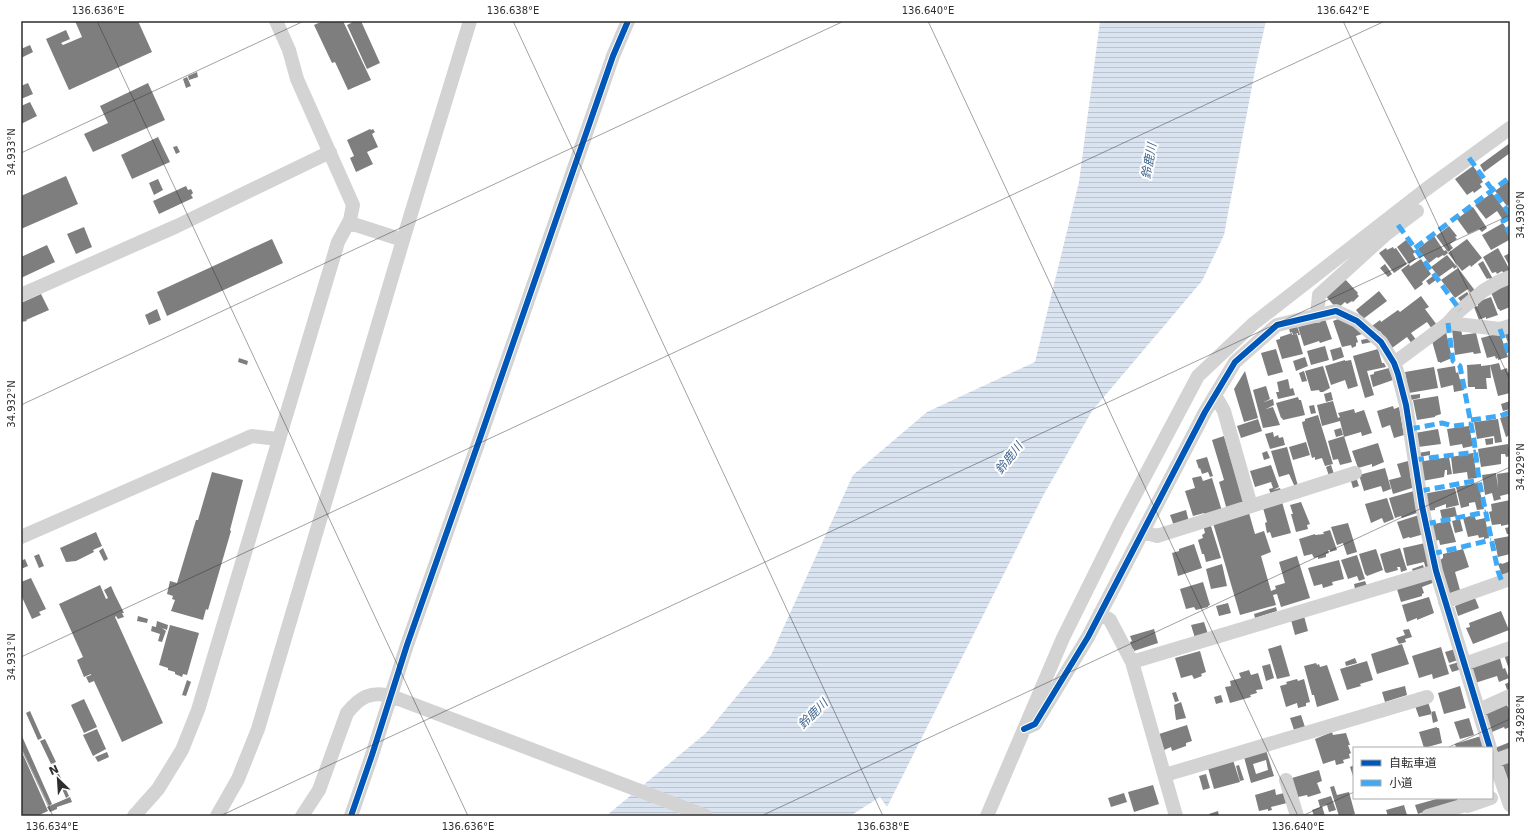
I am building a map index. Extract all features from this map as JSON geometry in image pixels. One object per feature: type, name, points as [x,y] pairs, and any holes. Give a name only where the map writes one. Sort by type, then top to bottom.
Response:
[{"type":"street","points":[[134,816],[158,789],[182,750],[198,710],[338,242],[352,222],[353,205],[296,79],[289,50],[276,21]]},
{"type":"street","points":[[216,816],[238,779],[258,729],[397,238],[470,21]]},
{"type":"street","points":[[351,816],[394,697],[407,645],[613,56],[628,21]]},
{"type":"street","points":[[987,816],[1064,638],[1091,581],[1198,376],[1253,324],[1425,190],[1510,128]]},
{"type":"street","points":[[21,295],[177,226],[330,152]]},
{"type":"street","points":[[1317,316],[1319,295],[1385,235],[1417,211]]},
{"type":"street","points":[[352,222],[397,238]]},
{"type":"street","points":[[1394,363],[1448,323],[1457,313],[1483,291],[1510,277]]},
{"type":"street","points":[[1024,729],[1035,724],[1088,638],[1205,412],[1235,362],[1277,325],[1336,311],[1358,321],[1381,342],[1394,363],[1406,405],[1422,506],[1436,571],[1490,747]]},
{"type":"street","points":[[1448,323],[1500,329],[1510,326]]},
{"type":"street","points":[[1215,395],[1224,411],[1251,506]]},
{"type":"street","points":[[21,537],[252,436],[278,439]]},
{"type":"street","points":[[1143,532],[1156,536],[1355,473]]},
{"type":"street","points":[[1132,662],[1436,571]]},
{"type":"street","points":[[1445,602],[1510,579]]},
{"type":"street","points":[[1100,613],[1110,620],[1132,662],[1176,816]]},
{"type":"street","points":[[1464,664],[1510,648]]},
{"type":"street","points":[[302,816],[319,790],[347,712],[356,703],[371,694],[394,697],[706,816]]},
{"type":"street","points":[[1165,775],[1427,696]]},
{"type":"street","points":[[1478,710],[1510,696]]},
{"type":"street","points":[[1493,755],[1510,755]]},
{"type":"street","points":[[1493,759],[1502,795]]},
{"type":"street","points":[[1286,780],[1297,816]]},
{"type":"street","points":[[1428,816],[1490,799]]},
{"type":"water","name":"鈴鹿川","points":[[1100,21],[1266,21],[1256,65],[1224,235],[1202,281],[1092,411],[1044,494],[887,807],[880,797],[850,816],[606,816],[706,733],[771,655],[853,475],[927,412],[1035,362],[1079,182]]},
{"type":"building","points":[[75,21],[138,21],[152,52],[69,90],[46,39],[66,30],[70,39],[61,43],[63,45],[82,37]]},
{"type":"building","points":[[323,21],[343,21],[371,80],[348,90],[335,62],[332,63],[314,25]]},
{"type":"building","points":[[353,21],[361,21],[380,63],[367,69],[347,25]]},
{"type":"building","points":[[30,45],[33,52],[21,58],[21,49]]},
{"type":"building","points":[[197,72],[198,77],[189,80],[188,76]]},
{"type":"building","points":[[187,77],[191,86],[186,88],[183,79]]},
{"type":"building","points":[[28,83],[33,94],[21,99],[21,86]]},
{"type":"building","points":[[148,83],[165,120],[93,152],[84,134],[108,123],[100,106]]},
{"type":"building","points":[[30,102],[37,116],[21,124],[21,106]]},
{"type":"building","points":[[373,129],[375,132],[372,134],[378,147],[367,152],[373,164],[356,172],[350,158],[354,156],[347,140]]},
{"type":"building","points":[[158,137],[170,162],[132,179],[121,155]]},
{"type":"building","points":[[1510,143],[1510,153],[1484,172],[1480,165]]},
{"type":"building","points":[[177,146],[180,152],[176,154],[173,147]]},
{"type":"building","points":[[1473,166],[1482,178],[1481,179],[1483,182],[1480,184],[1482,187],[1474,193],[1473,191],[1467,195],[1455,179]]},
{"type":"building","points":[[66,176],[78,204],[21,229],[21,196]]},
{"type":"building","points":[[158,179],[163,190],[154,195],[149,183]]},
{"type":"building","points":[[1510,180],[1510,204],[1507,206],[1495,191]]},
{"type":"building","points":[[186,186],[188,190],[191,189],[193,193],[191,195],[193,198],[159,214],[153,201]]},
{"type":"building","points":[[1492,193],[1509,216],[1503,220],[1497,211],[1486,219],[1475,205]]},
{"type":"building","points":[[1473,207],[1487,228],[1482,232],[1479,229],[1468,234],[1457,219]]},
{"type":"building","points":[[1503,223],[1510,235],[1510,242],[1509,240],[1491,250],[1482,235]]},
{"type":"building","points":[[1449,226],[1457,236],[1455,237],[1457,239],[1450,244],[1453,248],[1448,252],[1436,236]]},
{"type":"building","points":[[84,227],[92,247],[76,254],[67,234]]},
{"type":"building","points":[[1434,236],[1444,251],[1446,250],[1448,253],[1444,256],[1437,257],[1429,263],[1418,249]]},
{"type":"building","points":[[272,239],[283,263],[167,316],[157,292]]},
{"type":"building","points":[[1467,239],[1482,258],[1471,267],[1470,265],[1462,271],[1448,253]]},
{"type":"building","points":[[1406,240],[1415,252],[1413,254],[1416,259],[1409,264],[1397,247]]},
{"type":"building","points":[[47,245],[55,262],[21,278],[21,257]]},
{"type":"building","points":[[1393,247],[1394,249],[1396,248],[1407,264],[1394,273],[1379,253],[1386,248],[1387,250]]},
{"type":"building","points":[[1498,248],[1510,270],[1504,274],[1502,271],[1497,274],[1496,272],[1492,273],[1483,257]]},
{"type":"building","points":[[1510,253],[1510,267],[1504,256]]},
{"type":"building","points":[[1447,255],[1457,267],[1454,269],[1453,267],[1439,277],[1431,267]]},
{"type":"building","points":[[1421,259],[1431,274],[1422,282],[1423,284],[1415,290],[1401,270],[1409,264],[1409,267]]},
{"type":"building","points":[[1483,261],[1493,279],[1487,279],[1478,264]]},
{"type":"building","points":[[1385,264],[1392,274],[1388,277],[1380,268]]},
{"type":"building","points":[[1458,268],[1476,292],[1472,295],[1468,289],[1455,298],[1441,280]]},
{"type":"building","points":[[1433,276],[1436,280],[1429,285],[1426,281]]},
{"type":"building","points":[[1344,278],[1359,296],[1353,302],[1352,301],[1347,304],[1345,302],[1337,309],[1324,294]]},
{"type":"building","points":[[1510,283],[1510,307],[1500,311],[1490,290]]},
{"type":"building","points":[[1379,291],[1387,301],[1363,319],[1356,310]]},
{"type":"building","points":[[1467,292],[1470,296],[1462,303],[1458,298]]},
{"type":"building","points":[[41,294],[49,310],[26,320],[27,321],[21,322],[21,303]]},
{"type":"building","points":[[1421,296],[1429,307],[1425,309],[1437,325],[1432,329],[1427,322],[1411,333],[1417,341],[1412,344],[1407,337],[1392,348],[1380,331],[1378,333],[1372,326],[1380,320],[1381,322],[1398,310],[1400,312]]},
{"type":"building","points":[[1491,297],[1498,315],[1479,320],[1474,307],[1478,306],[1477,302]]},
{"type":"building","points":[[157,309],[161,320],[149,325],[145,315]]},
{"type":"building","points":[[1341,318],[1352,321],[1353,327],[1357,326],[1365,333],[1356,336],[1358,342],[1356,343],[1356,346],[1352,348],[1351,345],[1342,347],[1333,321]]},
{"type":"building","points":[[1325,319],[1332,339],[1320,343],[1319,341],[1304,346],[1298,327]]},
{"type":"building","points":[[1297,326],[1300,335],[1298,335],[1298,333],[1293,335],[1292,332],[1290,333],[1289,328]]},
{"type":"building","points":[[1452,329],[1461,329],[1462,335],[1476,333],[1481,353],[1474,354],[1473,352],[1455,355]]},
{"type":"building","points":[[1510,331],[1510,348],[1504,332]]},
{"type":"building","points":[[1446,332],[1452,358],[1440,363],[1438,362],[1432,341]]},
{"type":"building","points":[[1292,333],[1292,335],[1297,334],[1303,354],[1282,359],[1276,340]]},
{"type":"building","points":[[1500,333],[1508,357],[1498,360],[1495,356],[1487,358],[1481,338]]},
{"type":"building","points":[[1371,338],[1372,342],[1362,344],[1361,340]]},
{"type":"building","points":[[1325,346],[1329,360],[1311,365],[1307,351]]},
{"type":"building","points":[[1341,347],[1344,357],[1333,361],[1330,350]]},
{"type":"building","points":[[1276,349],[1283,372],[1268,376],[1261,353]]},
{"type":"building","points":[[1378,349],[1382,363],[1384,363],[1386,367],[1367,371],[1374,395],[1365,398],[1353,356]]},
{"type":"building","points":[[1305,357],[1308,366],[1296,371],[1293,361]]},
{"type":"building","points":[[239,358],[248,361],[247,365],[238,362]]},
{"type":"building","points":[[1345,360],[1351,360],[1358,386],[1348,389],[1345,380],[1331,385],[1325,366]]},
{"type":"building","points":[[1499,363],[1501,370],[1507,368],[1508,373],[1510,372],[1510,393],[1498,396],[1490,365]]},
{"type":"building","points":[[1481,364],[1481,366],[1490,365],[1491,378],[1486,378],[1487,389],[1475,389],[1475,387],[1468,387],[1467,365]]},
{"type":"building","points":[[1323,366],[1330,388],[1323,392],[1320,392],[1319,390],[1311,391],[1305,371]]},
{"type":"building","points":[[1455,366],[1456,373],[1458,372],[1464,390],[1454,392],[1453,385],[1441,388],[1437,369]]},
{"type":"building","points":[[1434,367],[1438,388],[1409,393],[1405,372]]},
{"type":"building","points":[[1389,368],[1393,380],[1373,387],[1370,375],[1374,374],[1374,372]]},
{"type":"building","points":[[1245,371],[1258,418],[1244,422],[1234,389]]},
{"type":"building","points":[[1304,371],[1307,381],[1302,382],[1299,373]]},
{"type":"building","points":[[1288,379],[1290,389],[1293,388],[1295,395],[1278,399],[1276,392],[1279,392],[1277,382]]},
{"type":"building","points":[[1266,386],[1270,399],[1264,402],[1273,399],[1274,405],[1266,409],[1273,407],[1280,425],[1263,428],[1253,390]]},
{"type":"building","points":[[1331,392],[1333,400],[1326,402],[1324,394]]},
{"type":"building","points":[[1420,394],[1420,398],[1411,400],[1411,395]]},
{"type":"building","points":[[1438,396],[1441,414],[1435,417],[1417,420],[1413,400]]},
{"type":"building","points":[[1298,397],[1299,400],[1301,400],[1305,415],[1283,420],[1276,403]]},
{"type":"building","points":[[1333,401],[1338,418],[1340,417],[1338,413],[1354,409],[1355,413],[1364,410],[1372,433],[1362,436],[1361,432],[1344,437],[1340,421],[1322,426],[1317,405]]},
{"type":"building","points":[[1510,401],[1510,409],[1503,411],[1501,404]]},
{"type":"building","points":[[1314,405],[1316,413],[1311,414],[1309,406]]},
{"type":"building","points":[[1393,406],[1394,409],[1399,407],[1404,435],[1394,438],[1390,425],[1382,428],[1377,411]]},
{"type":"building","points":[[1318,415],[1333,464],[1325,466],[1322,458],[1315,460],[1315,457],[1312,458],[1302,422],[1305,421],[1305,419]]},
{"type":"building","points":[[1510,415],[1510,435],[1506,437],[1500,418]]},
{"type":"building","points":[[1258,419],[1262,431],[1241,438],[1237,426]]},
{"type":"building","points":[[1498,419],[1502,442],[1495,443],[1494,436],[1477,439],[1474,422]]},
{"type":"building","points":[[1469,426],[1473,446],[1463,448],[1462,444],[1450,446],[1447,429]]},
{"type":"building","points":[[1341,428],[1343,435],[1336,437],[1334,430]]},
{"type":"building","points":[[1438,429],[1441,444],[1418,447],[1415,433]]},
{"type":"building","points":[[1273,432],[1274,437],[1278,435],[1279,438],[1283,437],[1285,445],[1270,449],[1265,434]]},
{"type":"building","points":[[1224,436],[1244,504],[1227,510],[1219,482],[1224,480],[1212,440]]},
{"type":"building","points":[[1344,436],[1352,462],[1340,465],[1338,459],[1333,460],[1328,441]]},
{"type":"building","points":[[1493,438],[1493,444],[1486,445],[1485,439]]},
{"type":"building","points":[[1306,442],[1310,455],[1293,460],[1289,447]]},
{"type":"building","points":[[1378,443],[1384,462],[1372,467],[1372,464],[1358,468],[1352,451]]},
{"type":"building","points":[[1508,444],[1510,456],[1506,457],[1505,454],[1501,454],[1501,464],[1481,467],[1478,449]]},
{"type":"building","points":[[1287,447],[1298,486],[1295,487],[1289,474],[1279,477],[1271,451]]},
{"type":"building","points":[[1267,451],[1270,458],[1264,460],[1262,453]]},
{"type":"building","points":[[1430,451],[1430,455],[1419,457],[1418,453]]},
{"type":"building","points":[[1473,453],[1477,478],[1468,479],[1467,472],[1453,474],[1451,457]]},
{"type":"building","points":[[1207,457],[1213,476],[1210,477],[1208,472],[1202,474],[1196,460]]},
{"type":"building","points":[[1449,457],[1452,474],[1447,475],[1447,470],[1445,470],[1444,477],[1422,481],[1418,462]]},
{"type":"building","points":[[1408,461],[1413,475],[1410,476],[1415,487],[1393,494],[1389,480],[1401,477],[1397,464]]},
{"type":"building","points":[[1271,465],[1279,487],[1273,490],[1280,488],[1282,493],[1271,495],[1269,489],[1273,488],[1271,482],[1255,487],[1250,471]]},
{"type":"building","points":[[1331,465],[1334,474],[1329,476],[1326,467]]},
{"type":"building","points":[[1385,468],[1391,489],[1383,492],[1381,486],[1364,491],[1359,475]]},
{"type":"building","points":[[212,472],[243,480],[230,530],[231,531],[208,610],[206,609],[203,620],[171,611],[175,600],[172,599],[173,596],[167,594],[170,581],[177,583]]},
{"type":"building","points":[[1510,472],[1510,493],[1500,496],[1501,499],[1494,501],[1492,493],[1485,495],[1482,475],[1496,473],[1498,488],[1497,474]]},
{"type":"building","points":[[1201,476],[1203,481],[1212,478],[1222,511],[1205,516],[1204,513],[1193,516],[1185,491],[1195,488],[1192,478]]},
{"type":"building","points":[[1356,477],[1359,486],[1353,488],[1350,478]]},
{"type":"building","points":[[1478,483],[1484,509],[1477,510],[1475,502],[1469,503],[1469,506],[1461,508],[1456,487]]},
{"type":"building","points":[[1455,488],[1459,505],[1446,508],[1446,504],[1435,508],[1435,510],[1427,511],[1423,494]]},
{"type":"building","points":[[1414,491],[1420,512],[1402,518],[1401,516],[1395,518],[1389,498]]},
{"type":"building","points":[[1387,498],[1394,519],[1384,523],[1382,518],[1371,523],[1365,504]]},
{"type":"building","points":[[1510,500],[1510,524],[1501,526],[1501,524],[1492,525],[1489,512],[1492,511],[1491,504]]},
{"type":"building","points":[[1282,502],[1291,533],[1272,538],[1270,532],[1267,533],[1265,523],[1267,522],[1263,508]]},
{"type":"building","points":[[1301,502],[1310,524],[1307,525],[1308,529],[1296,532],[1290,505]]},
{"type":"building","points":[[1455,507],[1457,516],[1442,519],[1440,510]]},
{"type":"building","points":[[1186,510],[1189,522],[1174,526],[1170,515]]},
{"type":"building","points":[[1249,513],[1255,534],[1264,531],[1271,552],[1261,556],[1271,591],[1276,589],[1275,586],[1285,583],[1279,562],[1297,556],[1310,598],[1281,607],[1277,594],[1273,595],[1276,605],[1240,615],[1213,523]]},
{"type":"building","points":[[1419,515],[1424,534],[1403,539],[1397,522]]},
{"type":"building","points":[[1474,515],[1476,520],[1485,518],[1489,538],[1479,538],[1478,535],[1468,537],[1463,518]]},
{"type":"building","points":[[1460,519],[1463,531],[1455,533],[1452,521]]},
{"type":"building","points":[[1448,521],[1450,522],[1456,542],[1440,545],[1439,540],[1434,541],[1430,525]]},
{"type":"building","points":[[1210,523],[1221,558],[1206,562],[1198,540],[1203,538],[1202,535],[1205,533],[1203,525]]},
{"type":"building","points":[[1348,523],[1357,552],[1347,555],[1343,543],[1337,545],[1331,527]]},
{"type":"building","points":[[1510,527],[1510,534],[1507,534],[1505,528]]},
{"type":"building","points":[[1330,530],[1337,550],[1330,552],[1330,550],[1328,550],[1329,553],[1326,554],[1326,557],[1318,559],[1318,557],[1314,558],[1312,554],[1304,556],[1299,539],[1315,534],[1324,534],[1323,532]]},
{"type":"building","points":[[96,532],[102,546],[76,561],[66,562],[60,548]]},
{"type":"building","points":[[1510,536],[1510,554],[1498,557],[1494,539]]},
{"type":"building","points":[[1425,543],[1432,569],[1426,570],[1424,562],[1407,566],[1403,548]]},
{"type":"building","points":[[1194,544],[1202,568],[1178,576],[1172,553]]},
{"type":"building","points":[[103,548],[108,559],[104,561],[99,551]]},
{"type":"building","points":[[1400,548],[1407,570],[1401,572],[1400,567],[1397,567],[1398,570],[1387,573],[1385,572],[1380,554]]},
{"type":"building","points":[[1376,549],[1383,570],[1367,576],[1359,554]]},
{"type":"building","points":[[1463,549],[1469,567],[1455,572],[1460,590],[1448,594],[1440,560],[1443,558],[1443,554]]},
{"type":"building","points":[[39,554],[44,566],[39,568],[34,556]]},
{"type":"building","points":[[1357,555],[1365,579],[1359,581],[1357,576],[1348,579],[1341,560]]},
{"type":"building","points":[[25,559],[28,566],[21,569],[21,561]]},
{"type":"building","points":[[1339,560],[1344,579],[1332,582],[1333,585],[1323,588],[1322,584],[1314,586],[1308,568]]},
{"type":"building","points":[[1510,561],[1510,575],[1503,578],[1498,564]]},
{"type":"building","points":[[1222,564],[1227,586],[1211,589],[1206,569]]},
{"type":"building","points":[[1423,565],[1425,571],[1414,574],[1412,569]]},
{"type":"building","points":[[1433,575],[1435,582],[1422,587],[1424,593],[1422,596],[1401,602],[1396,586]]},
{"type":"building","points":[[31,578],[46,609],[39,612],[41,615],[32,619],[21,595],[21,582]]},
{"type":"building","points":[[1365,581],[1367,586],[1355,589],[1354,584]]},
{"type":"building","points":[[1203,582],[1210,605],[1208,607],[1196,610],[1194,607],[1186,609],[1180,589]]},
{"type":"building","points":[[100,585],[106,599],[108,598],[104,590],[111,586],[124,613],[122,613],[124,617],[118,619],[116,616],[115,617],[163,723],[122,742],[94,681],[89,683],[86,677],[91,674],[84,677],[77,660],[83,657],[59,604]]},
{"type":"building","points":[[1429,597],[1434,613],[1417,620],[1417,618],[1407,622],[1402,605]]},
{"type":"building","points":[[1475,598],[1479,608],[1458,616],[1455,606]]},
{"type":"building","points":[[1228,603],[1231,613],[1219,616],[1216,606]]},
{"type":"building","points":[[1276,607],[1277,611],[1255,618],[1254,614]]},
{"type":"building","points":[[1501,611],[1509,630],[1473,644],[1466,628],[1470,627],[1469,623]]},
{"type":"building","points":[[138,616],[148,619],[147,623],[137,621]]},
{"type":"building","points":[[1304,616],[1308,631],[1295,635],[1291,620]]},
{"type":"building","points":[[157,621],[168,625],[167,630],[162,628],[166,631],[162,642],[158,641],[160,634],[151,631],[152,626],[156,627]]},
{"type":"building","points":[[1204,622],[1208,634],[1195,638],[1191,625]]},
{"type":"building","points":[[170,625],[199,633],[187,675],[183,674],[182,677],[175,674],[175,672],[168,670],[168,668],[159,665]]},
{"type":"building","points":[[1154,629],[1158,643],[1134,651],[1134,649],[1132,650],[1130,642],[1132,641],[1130,636]]},
{"type":"building","points":[[1409,629],[1412,637],[1405,639],[1406,642],[1399,644],[1396,638],[1405,635],[1403,630]]},
{"type":"building","points":[[1402,644],[1409,664],[1377,674],[1371,654]]},
{"type":"building","points":[[1281,645],[1290,676],[1277,679],[1268,649]]},
{"type":"building","points":[[1441,647],[1449,674],[1433,679],[1432,674],[1419,678],[1412,656]]},
{"type":"building","points":[[1455,649],[1458,660],[1449,663],[1445,652]]},
{"type":"building","points":[[1200,651],[1206,672],[1201,674],[1202,676],[1194,679],[1192,675],[1181,678],[1175,658]]},
{"type":"building","points":[[1510,653],[1510,672],[1504,655]]},
{"type":"building","points":[[1499,655],[1503,669],[1505,668],[1509,678],[1499,682],[1497,676],[1475,683],[1470,665]]},
{"type":"building","points":[[1355,658],[1357,663],[1346,666],[1345,662]]},
{"type":"building","points":[[1367,661],[1373,680],[1360,684],[1361,686],[1347,690],[1340,669]]},
{"type":"building","points":[[1459,662],[1462,669],[1452,672],[1449,665]]},
{"type":"building","points":[[1316,663],[1317,665],[1319,664],[1320,667],[1327,665],[1339,700],[1317,707],[1304,666]]},
{"type":"building","points":[[1270,664],[1274,678],[1266,681],[1262,666]]},
{"type":"building","points":[[1249,670],[1251,675],[1258,673],[1263,689],[1256,690],[1257,693],[1250,695],[1251,697],[1230,703],[1225,687],[1231,686],[1230,681],[1241,678],[1239,673]]},
{"type":"building","points":[[1297,679],[1298,681],[1304,679],[1310,702],[1306,703],[1306,706],[1298,708],[1297,703],[1286,707],[1280,686],[1287,684],[1286,682]]},
{"type":"building","points":[[187,680],[191,682],[186,696],[182,695]]},
{"type":"building","points":[[1510,682],[1510,692],[1508,692],[1505,684]]},
{"type":"building","points":[[1405,686],[1407,695],[1385,702],[1382,692]]},
{"type":"building","points":[[1460,686],[1466,708],[1444,714],[1438,693]]},
{"type":"building","points":[[1176,692],[1179,701],[1175,702],[1172,693]]},
{"type":"building","points":[[1221,695],[1223,702],[1216,704],[1214,697]]},
{"type":"building","points":[[84,699],[97,727],[84,733],[71,705]]},
{"type":"building","points":[[1181,702],[1186,718],[1176,720],[1174,705]]},
{"type":"building","points":[[1428,702],[1432,714],[1419,717],[1415,706]]},
{"type":"building","points":[[1507,705],[1510,711],[1510,727],[1505,729],[1504,727],[1492,732],[1484,714]]},
{"type":"building","points":[[30,711],[42,738],[38,740],[26,713]]},
{"type":"building","points":[[1435,711],[1438,721],[1433,723],[1431,712]]},
{"type":"building","points":[[1301,715],[1305,727],[1294,730],[1290,718]]},
{"type":"building","points":[[1469,718],[1474,735],[1460,739],[1454,722]]},
{"type":"building","points":[[1187,725],[1192,741],[1186,743],[1186,746],[1172,751],[1171,747],[1164,750],[1159,734]]},
{"type":"building","points":[[1437,727],[1439,728],[1442,743],[1424,747],[1419,732]]},
{"type":"building","points":[[97,729],[106,749],[93,756],[83,735]]},
{"type":"building","points":[[1332,732],[1333,735],[1346,733],[1350,745],[1348,745],[1351,753],[1349,754],[1350,758],[1343,760],[1344,763],[1336,765],[1335,760],[1323,764],[1315,739]]},
{"type":"building","points":[[21,734],[52,804],[49,806],[21,747]]},
{"type":"building","points":[[1481,736],[1485,747],[1456,747],[1455,744]]},
{"type":"building","points":[[45,739],[56,762],[51,764],[40,741]]},
{"type":"building","points":[[1510,742],[1510,753],[1498,757],[1495,748]]},
{"type":"building","points":[[21,750],[48,811],[37,816],[21,816]]},
{"type":"building","points":[[1266,750],[1274,776],[1251,783],[1244,757]],"holes":[[[1266,760],[1268,770],[1256,774],[1253,764]]]},
{"type":"building","points":[[107,752],[109,757],[98,762],[95,757]]},
{"type":"building","points":[[1510,758],[1510,781],[1506,783],[1499,762]]},
{"type":"building","points":[[1233,760],[1240,782],[1214,789],[1208,768]]},
{"type":"building","points":[[54,763],[69,796],[66,798],[52,765]]},
{"type":"building","points":[[1239,765],[1244,780],[1240,781],[1236,766]]},
{"type":"building","points":[[1353,766],[1353,776],[1350,767]]},
{"type":"building","points":[[1319,770],[1322,781],[1317,783],[1321,793],[1308,797],[1307,795],[1298,797],[1292,778]]},
{"type":"building","points":[[1206,774],[1210,788],[1203,790],[1199,776]]},
{"type":"building","points":[[1153,785],[1159,804],[1134,812],[1128,792]]},
{"type":"building","points":[[1334,786],[1337,795],[1349,792],[1355,814],[1339,816],[1330,787]]},
{"type":"building","points":[[1275,789],[1276,795],[1284,793],[1287,803],[1271,807],[1272,810],[1268,811],[1268,809],[1259,811],[1255,795]]},
{"type":"building","points":[[1124,793],[1127,802],[1111,807],[1108,798]]},
{"type":"building","points":[[1331,796],[1336,810],[1329,812],[1327,805],[1322,806],[1325,816],[1314,816],[1312,810],[1320,807],[1318,800]]},
{"type":"building","points":[[70,797],[72,802],[57,807],[57,809],[50,812],[47,807]]},
{"type":"building","points":[[1436,799],[1457,799],[1458,801],[1418,814],[1415,805]]},
{"type":"building","points":[[1404,805],[1407,815],[1388,816],[1386,810]]},
{"type":"building","points":[[1218,811],[1219,816],[1210,816],[1209,814]]},
{"type":"marked path","points":[[1469,158],[1510,214]]},
{"type":"marked path","points":[[1415,248],[1510,177]]},
{"type":"marked path","points":[[1510,217],[1503,221],[1510,234]]},
{"type":"marked path","points":[[1398,225],[1460,310]]},
{"type":"marked path","points":[[1448,323],[1453,361],[1460,366],[1474,440],[1479,480],[1498,571],[1502,582]]},
{"type":"marked path","points":[[1500,329],[1510,357]]},
{"type":"marked path","points":[[1471,420],[1500,416],[1510,412]]},
{"type":"marked path","points":[[1410,429],[1442,423],[1453,426],[1471,424]]},
{"type":"marked path","points":[[1414,460],[1476,452]]},
{"type":"marked path","points":[[1420,491],[1479,480]]},
{"type":"marked path","points":[[1426,524],[1486,512]]},
{"type":"marked path","points":[[1432,554],[1491,540]]},
{"type":"cycle path","points":[[351,816],[407,645],[613,56],[628,21]]},
{"type":"cycle path","points":[[1024,729],[1035,724],[1088,637],[1205,412],[1235,362],[1277,325],[1336,311],[1357,321],[1381,342],[1394,363],[1398,374],[1406,405],[1422,506],[1436,571],[1490,747]]}]
